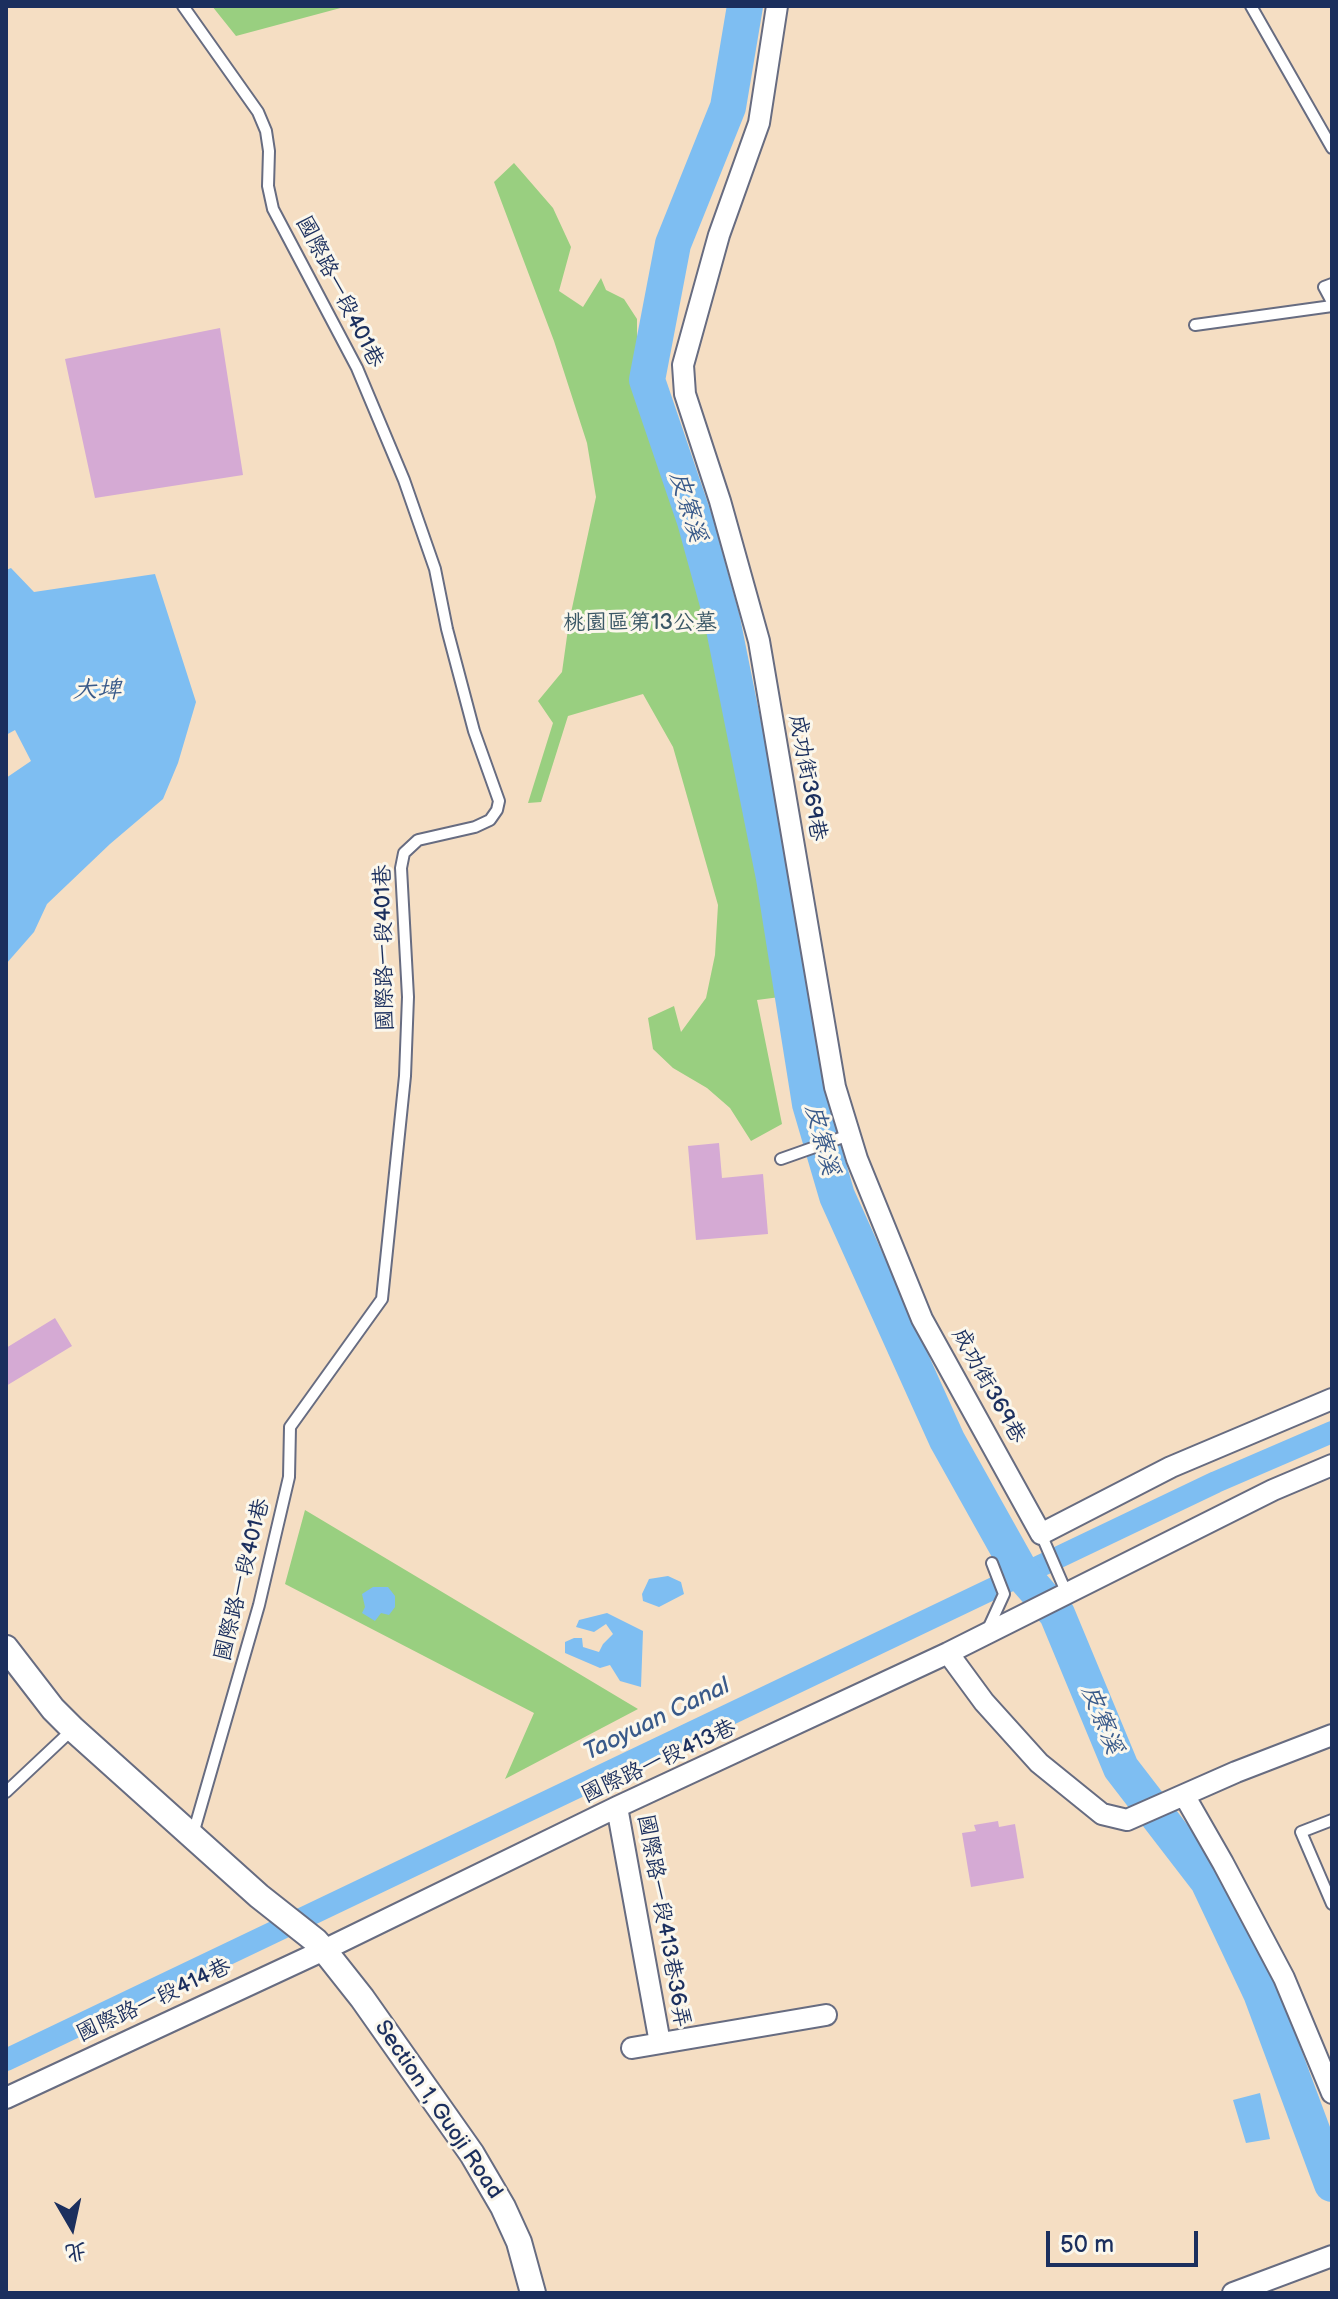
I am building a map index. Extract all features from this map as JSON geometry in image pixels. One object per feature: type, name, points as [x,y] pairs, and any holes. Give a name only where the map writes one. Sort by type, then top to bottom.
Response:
[{"type":"street","name":"成功街369巷","points":[[777,6],[759,123],[719,235],[683,365],[685,394],[720,501],[759,641],[835,1087],[848,1136],[922,1319],[1041,1534]]},
{"type":"street","points":[[1041,1534],[1171,1467],[1332,1399]]},
{"type":"street","points":[[1067,1594],[1273,1490],[1332,1465]]},
{"type":"street","name":"國際路一段413巷","points":[[320,1946],[948,1653],[1067,1594]]},
{"type":"street","points":[[6,1648],[53,1709],[192,1836]]},
{"type":"street","points":[[948,1653],[984,1702],[1039,1763],[1102,1814],[1127,1820],[1332,1735]]},
{"type":"street","points":[[1179,1797],[1223,1863],[1284,1978],[1332,2093]]},
{"type":"street","name":"國際路一段413巷36弄","points":[[617,1807],[660,2043]]},
{"type":"street","name":"Section 1, Guoji Road","points":[[192,1836],[320,1946],[362,1998],[480,2167],[519,2242],[533,2293]]},
{"type":"street","name":"國際路一段414巷","points":[[6,2098],[320,1946]]},
{"type":"street","points":[[632,2048],[826,2015]]},
{"type":"street","points":[[1233,2293],[1326,2258]]},
{"type":"lane","name":"國際路一段401巷","points":[[183,6],[258,112],[266,131],[268,186],[273,209],[357,368],[404,480],[435,569],[474,731],[499,801],[490,820],[475,827],[418,840],[404,853],[401,868],[408,997],[405,1076],[382,1299],[290,1427],[289,1477],[263,1591],[192,1836]]},
{"type":"lane","points":[[1251,6],[1332,148]]},
{"type":"lane","points":[[1195,325],[1332,304],[1324,287],[1332,284]]},
{"type":"lane","points":[[781,1159],[848,1136]]},
{"type":"lane","points":[[1041,1534],[1067,1594]]},
{"type":"lane","points":[[986,1635],[1004,1594],[992,1563]]},
{"type":"lane","points":[[6,1792],[73,1729]]},
{"type":"lane","points":[[1332,1820],[1301,1832],[1332,1904]]},
{"type":"green space","points":[[212,6],[348,6],[236,36]]},
{"type":"green space","name":"桃園區第13公墓","points":[[514,163],[553,208],[571,247],[559,291],[583,307],[601,278],[606,290],[624,299],[637,319],[637,386],[714,625],[776,955],[780,997],[757,1000],[782,1124],[751,1141],[730,1108],[707,1088],[673,1068],[653,1049],[648,1018],[674,1006],[681,1032],[706,998],[715,955],[718,905],[673,747],[643,694],[568,716],[541,802],[528,803],[553,723],[538,701],[562,672],[569,622],[596,497],[587,443],[554,341],[494,182]]},
{"type":"green space","points":[[305,1510],[638,1709],[505,1779],[534,1713],[285,1584]]},
{"type":"water","name":"大埤","points":[[11,568],[34,592],[155,574],[196,702],[178,763],[163,799],[47,904],[34,932],[6,964],[6,778],[31,761],[15,730],[6,735],[6,570]]},
{"type":"water","points":[[668,1576],[681,1582],[684,1594],[659,1607],[643,1601],[642,1594],[649,1579]]},
{"type":"water","points":[[373,1587],[388,1587],[395,1596],[395,1607],[389,1615],[381,1613],[375,1621],[362,1613],[365,1607],[362,1594]]},
{"type":"water","points":[[607,1613],[643,1631],[641,1687],[620,1681],[610,1665],[600,1668],[565,1653],[565,1642],[574,1638],[582,1638],[583,1647],[599,1652],[613,1634],[606,1624],[594,1632],[576,1627],[579,1620]]},
{"type":"water","points":[[1260,2093],[1270,2139],[1246,2143],[1233,2100]]},
{"type":"building","points":[[220,328],[243,475],[95,498],[65,359]]},
{"type":"building","points":[[719,1143],[722,1178],[763,1174],[768,1234],[696,1240],[688,1146]]},
{"type":"building","points":[[55,1318],[72,1346],[6,1386],[6,1348]]},
{"type":"building","points":[[998,1821],[999,1827],[1015,1824],[1024,1878],[971,1887],[962,1833],[976,1831],[974,1825]]},
{"type":"waterway","name":"皮寮溪","points":[[745,6],[728,107],[673,244],[647,380],[695,521],[722,619],[774,878],[810,1104],[837,1196],[947,1440],[1022,1574],[1057,1614],[1121,1768],[1208,1881],[1261,1993],[1332,2184]]},
{"type":"waterway","name":"Taoyuan Canal","points":[[6,2060],[1216,1482],[1332,1432]]}]
